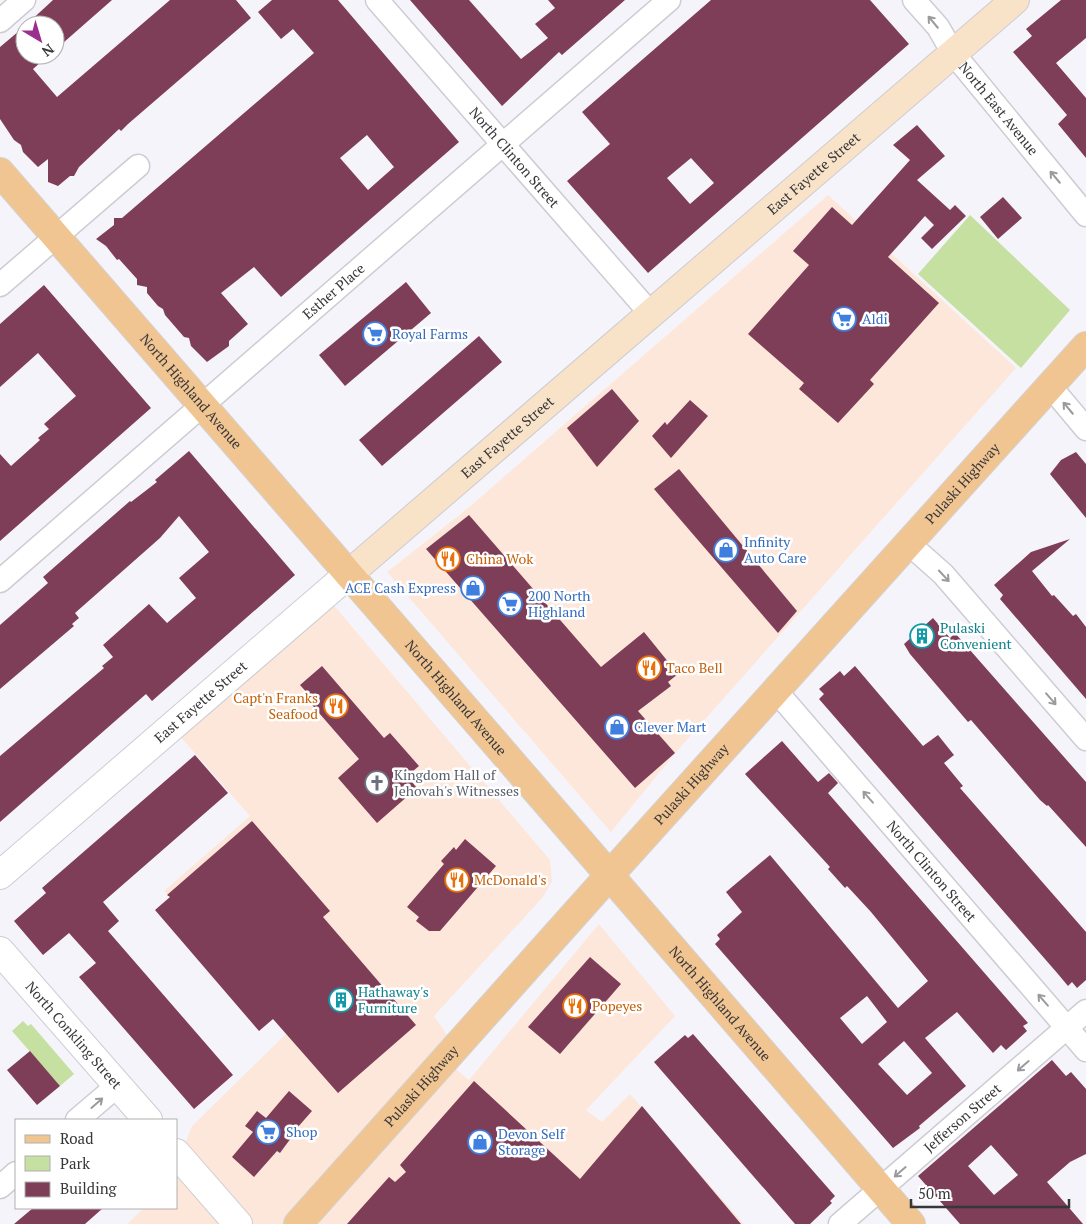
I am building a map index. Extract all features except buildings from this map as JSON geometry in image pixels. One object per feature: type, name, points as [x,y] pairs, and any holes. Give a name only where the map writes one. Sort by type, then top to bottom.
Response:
[{"type":"main road","name":"East Fayette Street","points":[[350,573],[1015,0]]},
{"type":"main road","name":"North Highland Avenue","points":[[0,172],[201,405],[350,573],[608,876],[911,1224]]},
{"type":"main road","name":"Pulaski Highway","points":[[298,1224],[608,876],[1086,346]]},
{"type":"street","points":[[0,21],[24,0]]},
{"type":"street","name":"North Clinton Street","points":[[377,0],[651,314]]},
{"type":"street","name":"Esther Place","points":[[0,581],[669,0]]},
{"type":"street","name":"North East Avenue","points":[[914,0],[938,27],[953,54],[1086,215]]},
{"type":"street","points":[[0,285],[138,166]]},
{"type":"street","points":[[1050,386],[1086,429]]},
{"type":"street","points":[[908,543],[942,574],[1086,739]]},
{"type":"street","name":"East Fayette Street","points":[[0,876],[350,573]]},
{"type":"street","name":"North Clinton Street","points":[[776,691],[1086,1050]]},
{"type":"street","name":"North Conkling Street","points":[[0,951],[147,1119]]},
{"type":"street","name":"Jefferson Street","points":[[840,1224],[1086,1011]]},
{"type":"street","points":[[78,1119],[117,1086]]},
{"type":"street","points":[[178,1155],[238,1224]]},
{"type":"street","points":[[0,1187],[15,1174]]},
{"type":"shaded area","points":[[828,195],[1016,368],[677,751],[611,832],[387,572],[467,509]]},
{"type":"shaded area","points":[[325,595],[550,860],[552,881],[543,897],[434,1016],[456,1048],[446,1061],[469,1080],[599,924],[675,1016],[586,1110],[602,1122],[630,1094],[744,1224],[127,1224],[143,1209],[178,1209],[178,1160],[192,1126],[286,1034],[164,891],[250,816],[170,725]]},
{"type":"green space","points":[[970,215],[1070,310],[1021,368],[918,274]]},
{"type":"green space","points":[[23,1021],[28,1026],[31,1024],[74,1074],[60,1086],[12,1031]]},
{"type":"place","name":"Aldi","points":[[844,319]]},
{"type":"place","name":"Royal Farms","points":[[375,334]]},
{"type":"place","name":"Infinity Auto Care","points":[[726,550]]},
{"type":"place","name":"China Wok","points":[[448,559]]},
{"type":"place","name":"ACE Cash Express","points":[[473,588]]},
{"type":"place","name":"200 North Highland","points":[[510,604]]},
{"type":"place","name":"Pulaski Convenient","points":[[922,636]]},
{"type":"place","name":"Taco Bell","points":[[649,668]]},
{"type":"place","name":"Capt'n Franks Seafood","points":[[336,706]]},
{"type":"place","name":"Clever Mart","points":[[617,727]]},
{"type":"place","name":"Kingdom Hall of Jehovah's Witnesses","points":[[377,783]]},
{"type":"place","name":"McDonald's","points":[[457,880]]},
{"type":"place","name":"Hathaway's Furniture","points":[[341,1000]]},
{"type":"place","name":"Popeyes","points":[[575,1006]]},
{"type":"place","name":"Shop","points":[[268,1132]]},
{"type":"place","name":"Devon Self Storage","points":[[480,1142]]}]
